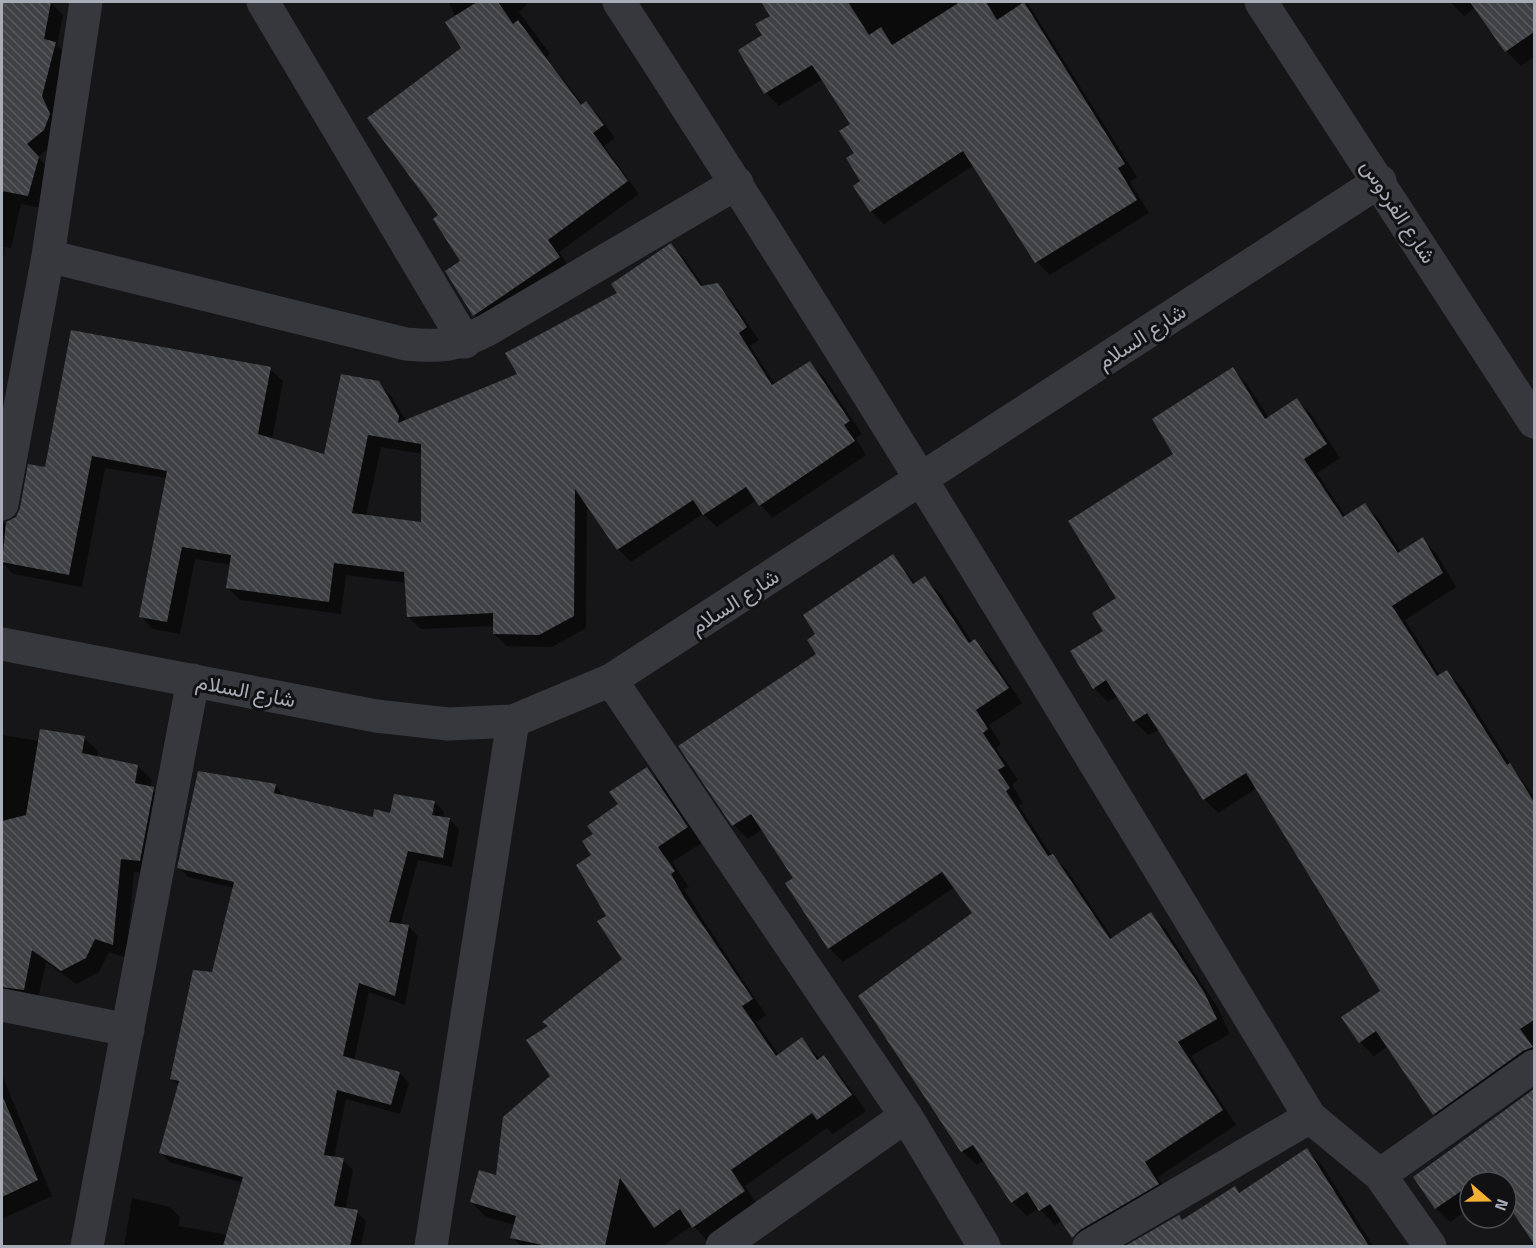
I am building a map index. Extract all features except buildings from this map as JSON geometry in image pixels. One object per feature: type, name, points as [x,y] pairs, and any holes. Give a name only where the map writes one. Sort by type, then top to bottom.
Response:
[{"type":"street","points":[[2,504],[48,255],[86,2]]},
{"type":"street","points":[[263,2],[465,342]]},
{"type":"street","points":[[619,2],[737,183],[922,479],[1310,1117],[1380,1175],[1430,1246]]},
{"type":"street","name":"شارع الفردوس","points":[[1261,2],[1380,181],[1534,422]]},
{"type":"street","name":"شارع السلام","points":[[2,644],[376,716],[448,724],[513,721],[611,680],[1380,181]]},
{"type":"street","points":[[48,255],[406,344],[440,347],[465,342],[737,183]]},
{"type":"street","points":[[87,1246],[193,680]]},
{"type":"street","points":[[611,680],[906,1116],[984,1246]]},
{"type":"street","points":[[431,1246],[513,721]]},
{"type":"street","points":[[2,1005],[128,1030]]},
{"type":"street","points":[[1380,1175],[1534,1066]]},
{"type":"street","points":[[722,1246],[906,1116]]},
{"type":"street","points":[[1089,1246],[1310,1117]]}]
